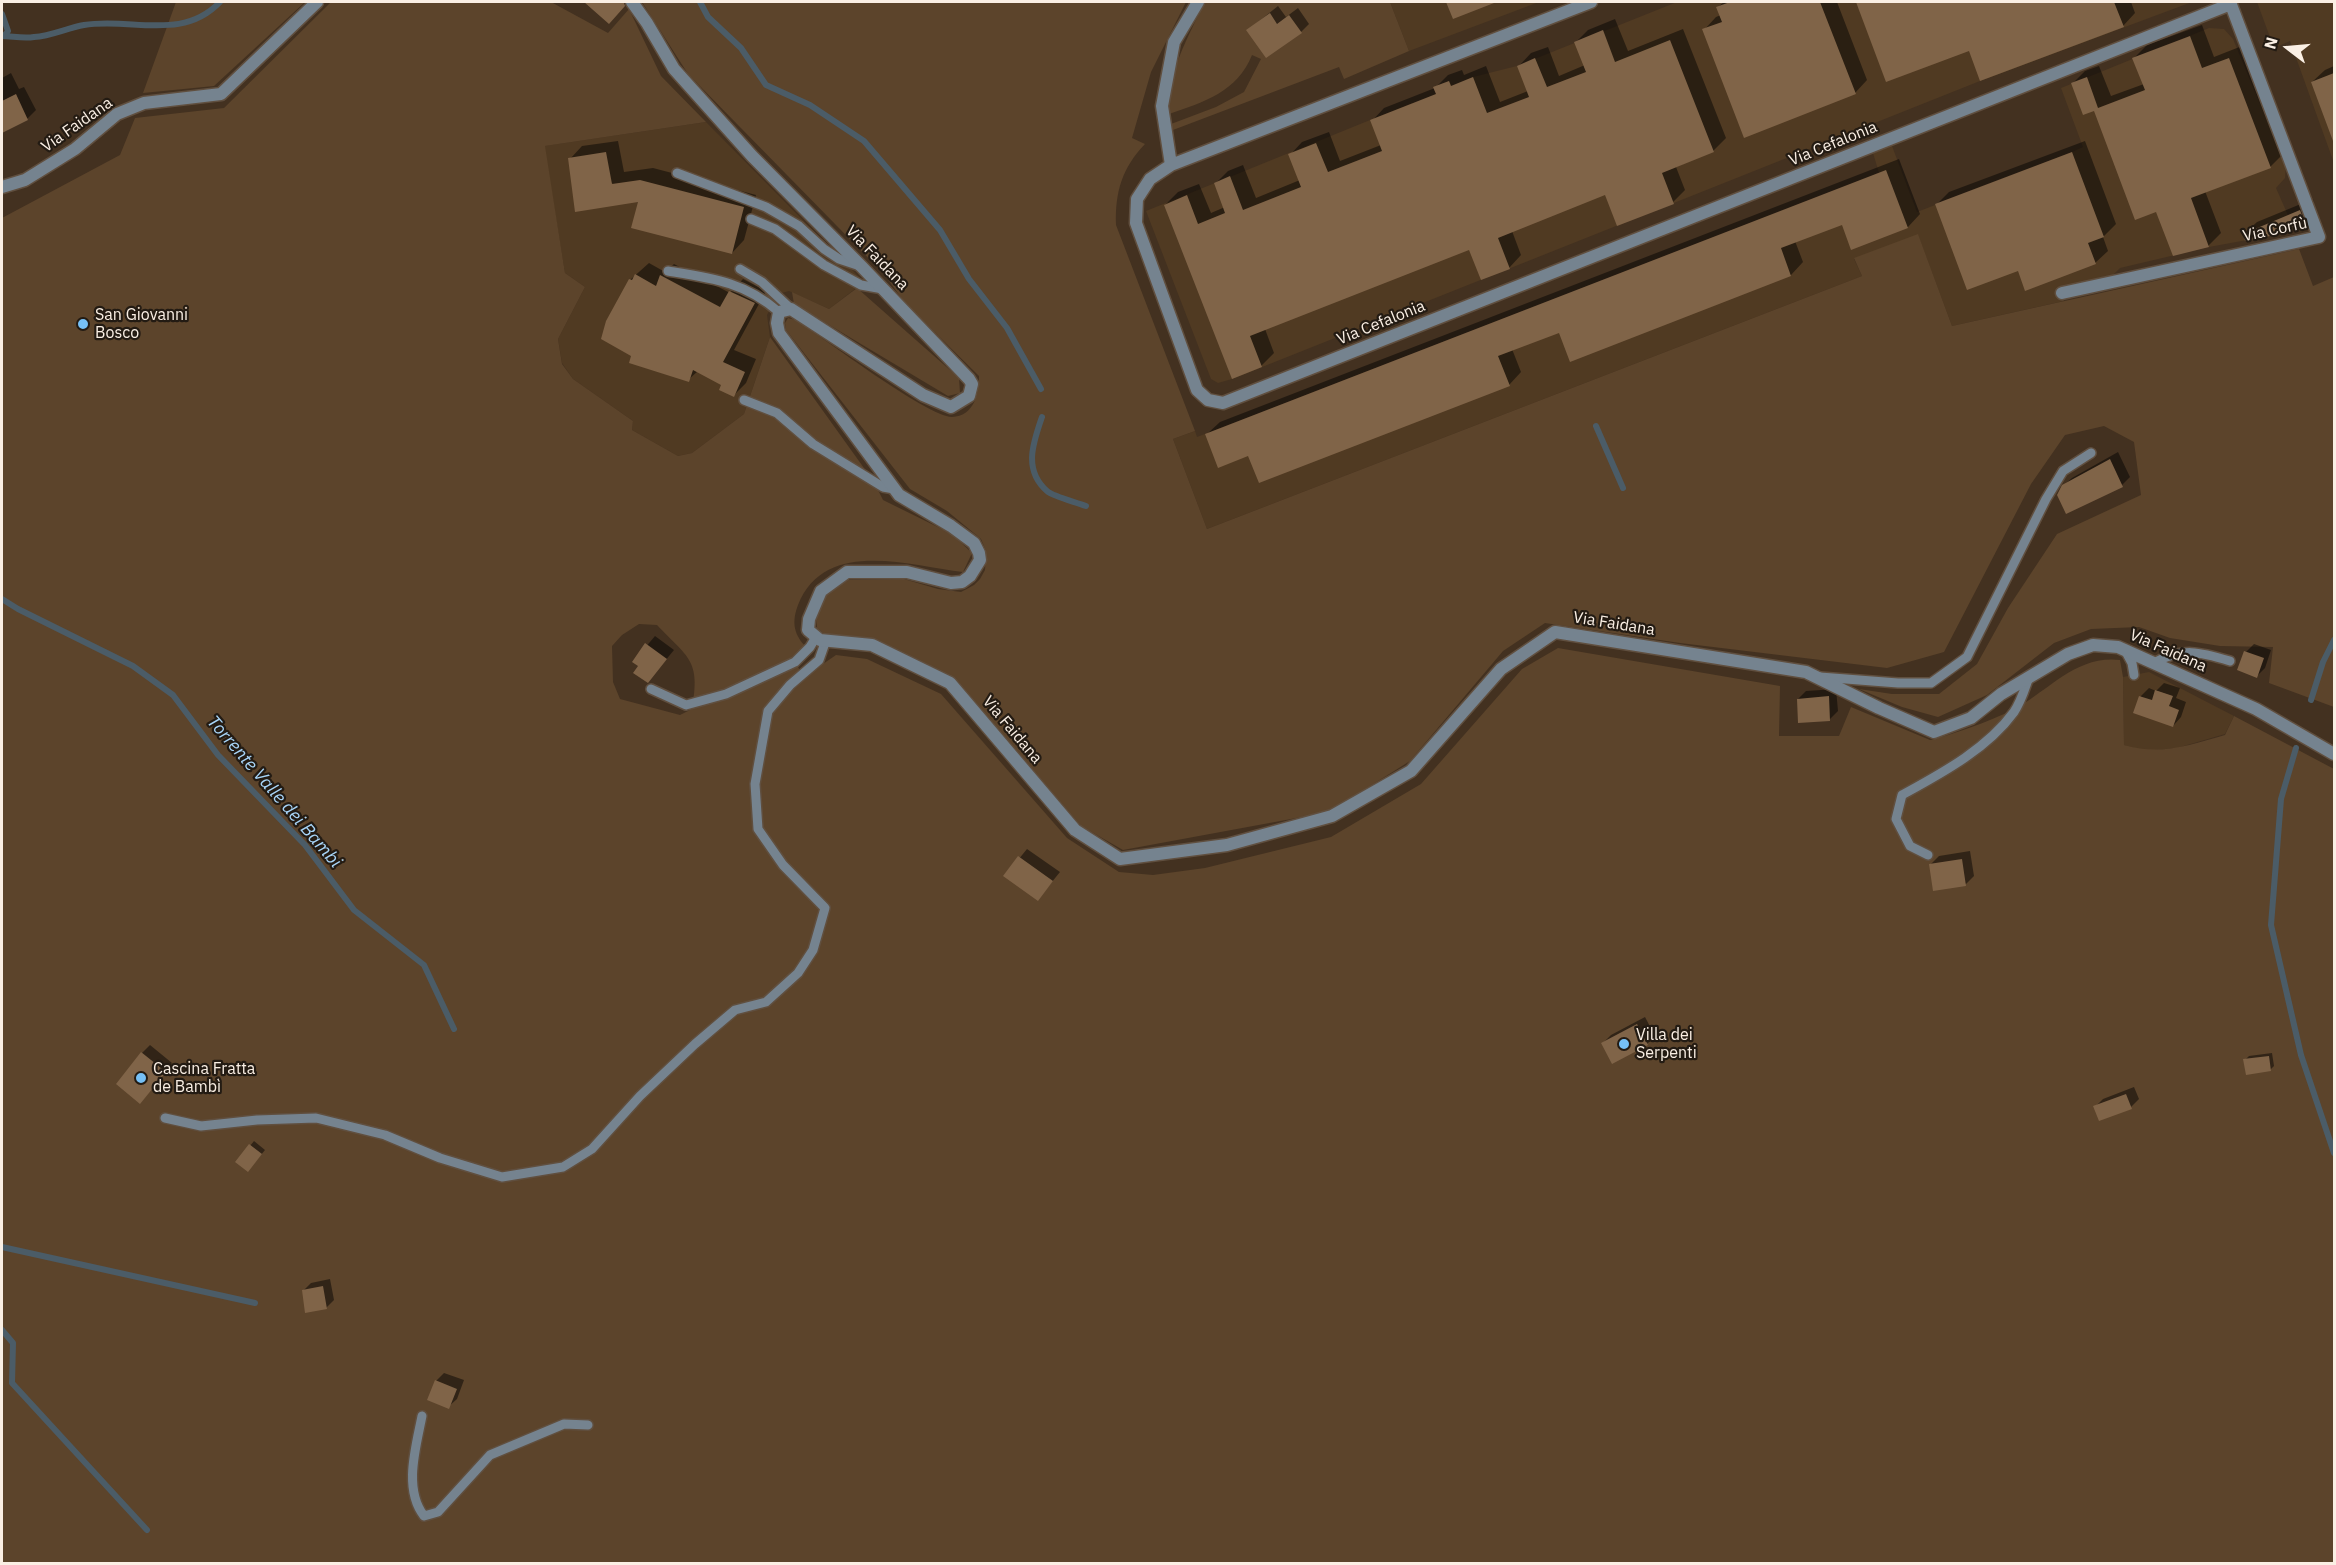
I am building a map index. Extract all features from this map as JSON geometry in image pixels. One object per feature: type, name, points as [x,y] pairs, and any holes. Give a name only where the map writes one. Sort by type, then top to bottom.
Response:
[{"type":"street","name":"Via Faidana","points":[[2,187],[25,180],[75,149],[117,114],[144,103],[221,94],[317,2]]},
{"type":"street","name":"Via Faidana","points":[[632,2],[674,69],[752,156],[969,380],[972,384],[969,396],[951,406],[923,395],[785,310]]},
{"type":"street","points":[[1171,165],[1162,106],[1174,42],[1198,2]]},
{"type":"street","name":"Via Cefalonia","points":[[1591,2],[1171,165],[1150,179],[1137,199],[1136,223],[1197,390],[1208,400],[1223,403],[2230,3]]},
{"type":"street","name":"Via Corfù","points":[[2062,293],[2319,237],[2230,3]]},
{"type":"street","points":[[785,310],[777,323],[779,333],[894,489],[899,495],[951,526],[974,543],[980,560],[970,576],[962,582],[951,583],[907,572],[847,572],[821,591],[809,619],[808,630],[821,639]]},
{"type":"street","name":"Via Faidana","points":[[821,639],[872,645],[950,683],[1075,830],[1120,859],[1227,845],[1332,816],[1411,771],[1501,669],[1555,632],[1806,672],[1934,732],[1971,718],[2001,694],[2068,654],[2093,645],[2118,647],[2256,709],[2334,754]]},
{"type":"lane","points":[[677,173],[766,207],[799,226],[824,249],[839,259],[862,267]]},
{"type":"lane","points":[[751,219],[775,229],[824,265],[861,285],[883,289]]},
{"type":"lane","points":[[740,269],[762,282],[785,310]]},
{"type":"lane","points":[[668,271],[742,286],[785,310]]},
{"type":"lane","points":[[744,400],[777,413],[813,444],[883,488],[894,489]]},
{"type":"lane","points":[[1817,677],[1931,683],[1966,657],[2063,471],[2091,453]]},
{"type":"lane","points":[[651,689],[686,705],[726,694],[795,662],[821,639]]},
{"type":"lane","points":[[165,1118],[201,1126],[257,1120],[316,1118],[385,1135],[440,1158],[502,1177],[563,1167],[592,1149],[640,1096],[695,1044],[735,1011],[766,1002],[798,973],[813,950],[825,908],[783,866],[758,829],[755,784],[768,711],[790,685],[819,660],[821,639]]},
{"type":"lane","points":[[2125,650],[2132,663],[2134,675]]},
{"type":"lane","points":[[2154,663],[2169,655],[2198,651],[2230,661]]},
{"type":"lane","points":[[1928,855],[1910,846],[1896,819],[1902,795],[1951,767],[1988,740],[2015,711],[2029,677]]},
{"type":"lane","points":[[422,1416],[413,1464],[416,1505],[424,1516],[438,1512],[490,1455],[564,1424],[588,1425]]},
{"type":"shaded area","points":[[176,2],[305,2],[214,86],[143,93]]},
{"type":"shaded area","points":[[331,2],[551,2],[608,33],[629,9],[661,76],[706,122],[545,146],[565,273],[585,287],[558,339],[562,364],[573,379],[633,421],[632,430],[678,456],[692,453],[744,414],[770,337],[874,482],[883,500],[952,534],[972,553],[963,572],[895,562],[871,561],[848,563],[828,570],[811,584],[796,611],[794,622],[796,632],[805,646],[792,657],[804,677],[836,655],[867,659],[941,694],[1067,838],[1119,872],[1153,875],[1205,868],[1331,837],[1421,784],[1522,669],[1558,648],[1780,686],[1779,736],[1839,736],[1851,707],[1930,740],[1975,726],[2010,711],[2078,668],[2105,660],[2120,660],[2123,677],[2124,745],[2163,749],[2199,742],[2225,735],[2234,716],[2334,769],[2334,1563],[2,1564],[2,218],[120,155],[135,118],[224,108]],"holes":[[[639,624],[657,625],[684,653],[693,669],[695,679],[692,709],[680,715],[620,699],[613,682],[612,646],[622,635]]]},
{"type":"shaded area","points":[[642,2],[1186,2],[1151,72],[1132,138],[1145,144],[1125,171],[1117,202],[1116,225],[1195,431],[1173,439],[1207,529],[1862,276],[1854,258],[1918,234],[1952,326],[2299,249],[2313,286],[2334,277],[2334,707],[2269,683],[2273,647],[2220,646],[2170,638],[2139,627],[2091,629],[2054,643],[1987,695],[1938,717],[1902,707],[1859,689],[1892,694],[1939,694],[1977,664],[2008,608],[2057,534],[2141,495],[2134,442],[2104,426],[2065,435],[2031,484],[1944,652],[1887,668],[1680,643],[1545,623],[1503,651],[1410,761],[1329,812],[1123,850],[1081,826],[953,677],[871,639],[826,635],[817,628],[816,617],[827,594],[848,580],[904,579],[938,589],[961,592],[980,579],[985,570],[986,551],[981,539],[947,511],[910,489],[786,330],[785,323],[788,318],[796,320],[899,391],[939,414],[952,417],[966,413],[974,403],[979,376],[905,303],[884,274],[688,74]]},
{"type":"shaded area","points":[[1205,2],[1390,2],[1409,51],[1344,79],[1339,67],[1173,130],[1171,124],[1216,107],[1244,92],[1261,59],[1252,55],[1246,68],[1228,87],[1207,100],[1169,114],[1168,101],[1174,72]]},
{"type":"shaded area","points":[[1390,2],[1539,2],[1409,51]]},
{"type":"shaded area","points":[[1677,2],[2192,2],[1980,81],[1232,379],[1218,383],[1211,379],[1146,211],[1412,103],[1415,111],[1439,102],[1433,87],[1449,81],[1452,86],[1473,77],[1517,66]]},
{"type":"shaded area","points":[[2257,2],[2334,2],[2334,163],[2290,41],[2274,48]]},
{"type":"shaded area","points":[[2209,28],[2224,29],[2233,39],[2286,166],[2285,178],[2276,188],[2291,222],[2290,228],[2285,233],[2209,247],[2120,268],[2113,275],[2061,287],[2064,301],[1952,326],[1918,235],[1854,259],[1862,276],[1207,529],[1173,439],[1195,431],[1197,437],[1879,173],[1873,153],[1892,146],[1917,212],[2072,152],[2083,147],[2061,88]]},
{"type":"shaded area","points":[[706,122],[864,282],[829,309],[789,291],[778,294],[767,315],[770,337],[744,414],[692,453],[678,456],[632,430],[633,421],[573,379],[562,363],[558,339],[585,287],[565,273],[544,146]]},
{"type":"shaded area","points":[[857,288],[959,378],[960,393],[948,396],[794,304],[792,292],[829,309]]},
{"type":"shaded area","points":[[2149,672],[2234,716],[2225,734],[2177,748],[2144,751],[2124,745],[2123,677]]},
{"type":"building","points":[[584,2],[624,2],[625,6],[609,24]]},
{"type":"building","points":[[1446,2],[1494,2],[1494,3],[1453,19]]},
{"type":"building","points":[[1730,2],[1820,2],[1856,94],[1744,138],[1702,29],[1722,22],[1716,7]]},
{"type":"building","points":[[1856,2],[2114,2],[2124,27],[1980,81],[1969,51],[1886,82]]},
{"type":"building","points":[[1270,13],[1277,24],[1289,15],[1302,33],[1266,58],[1246,30]]},
{"type":"building","points":[[1603,30],[1615,62],[1670,40],[1714,152],[1662,173],[1674,204],[1617,226],[1605,195],[1498,238],[1510,269],[1481,280],[1469,250],[1250,336],[1262,367],[1232,379],[1164,205],[1187,195],[1198,224],[1225,213],[1214,183],[1230,176],[1243,210],[1301,187],[1288,154],[1316,143],[1328,172],[1382,151],[1370,120],[1436,94],[1433,87],[1449,81],[1451,86],[1473,77],[1487,113],[1529,97],[1517,66],[1535,58],[1547,87],[1586,72],[1574,42]]},
{"type":"building","points":[[2190,36],[2202,68],[2229,58],[2271,168],[2191,198],[2209,247],[2173,256],[2156,212],[2135,220],[2094,111],[2083,115],[2071,83],[2087,77],[2098,108],[2145,90],[2132,58]]},
{"type":"building","points":[[2334,73],[2334,141],[2333,141],[2311,82]]},
{"type":"building","points":[[16,94],[28,120],[2,133],[2,101]]},
{"type":"building","points":[[606,152],[612,184],[640,180],[744,207],[732,254],[631,228],[638,202],[575,212],[568,158]]},
{"type":"building","points":[[2072,152],[2104,237],[2088,243],[2096,264],[2025,291],[2018,271],[1967,290],[1935,204]]},
{"type":"building","points":[[1886,170],[1908,228],[1851,250],[1842,225],[1781,248],[1791,276],[1570,362],[1559,333],[1498,356],[1510,386],[1259,483],[1248,456],[1218,468],[1205,434]]},
{"type":"building","points":[[2300,210],[2303,218],[2285,233],[2245,241],[2243,234]]},
{"type":"building","points":[[635,274],[656,286],[660,275],[720,307],[729,291],[755,303],[723,362],[745,372],[734,397],[719,390],[721,385],[693,370],[689,382],[629,363],[631,356],[601,339],[606,321],[629,279],[632,280]]},
{"type":"building","points":[[2110,459],[2123,487],[2066,514],[2057,495],[2062,485]]},
{"type":"building","points":[[645,643],[667,659],[648,683],[633,673],[638,666],[632,662]]},
{"type":"building","points":[[2244,651],[2264,658],[2257,678],[2237,670]]},
{"type":"building","points":[[2155,690],[2173,696],[2169,706],[2179,710],[2173,727],[2133,713],[2139,696],[2152,700]]},
{"type":"building","points":[[1829,696],[1830,721],[1798,723],[1797,699]]},
{"type":"building","points":[[1018,856],[1053,881],[1038,901],[1003,876]]},
{"type":"building","points":[[1962,859],[1966,886],[1933,891],[1929,864]]},
{"type":"building","name":"Villa dei Serpenti","points":[[1637,1024],[1648,1045],[1612,1064],[1601,1043]]},
{"type":"building","name":"Cascina Fratta de Bambì","points":[[141,1052],[166,1072],[140,1104],[116,1084]]},
{"type":"building","points":[[2269,1056],[2271,1071],[2246,1075],[2243,1059]]},
{"type":"building","points":[[2126,1094],[2132,1109],[2099,1121],[2093,1106]]},
{"type":"building","points":[[249,1144],[262,1154],[248,1172],[235,1162]]},
{"type":"building","points":[[323,1286],[327,1309],[305,1313],[302,1290]]},
{"type":"building","points":[[435,1380],[457,1389],[449,1409],[427,1400]]},
{"type":"waterway","points":[[2,36],[26,38],[102,23],[173,25],[205,14],[220,2]]},
{"type":"waterway","points":[[700,2],[708,17],[741,48],[766,85],[810,105],[864,141],[940,230],[969,279],[1007,328],[1041,389]]},
{"type":"waterway","points":[[2,14],[8,31],[4,36]]},
{"type":"waterway","points":[[1042,417],[1033,446],[1032,465],[1035,474],[1050,493],[1086,506]]},
{"type":"waterway","points":[[1596,426],[1623,488]]},
{"type":"waterway","name":"Torrente Valle dei Bambi","points":[[2,599],[133,666],[173,695],[218,755],[305,845],[354,910],[424,965],[454,1029]]},
{"type":"waterway","points":[[2311,700],[2323,662],[2334,640]]},
{"type":"waterway","points":[[2296,748],[2281,799],[2271,925],[2301,1055],[2334,1153]]},
{"type":"waterway","points":[[2,1247],[255,1303]]},
{"type":"waterway","points":[[2,1330],[13,1343],[12,1383],[147,1530]]},
{"type":"place","name":"San Giovanni Bosco","points":[[83,324]]},
{"type":"place","name":"Villa dei Serpenti","points":[[1624,1044]]},
{"type":"place","name":"Cascina Fratta de Bambì","points":[[141,1078]]}]
